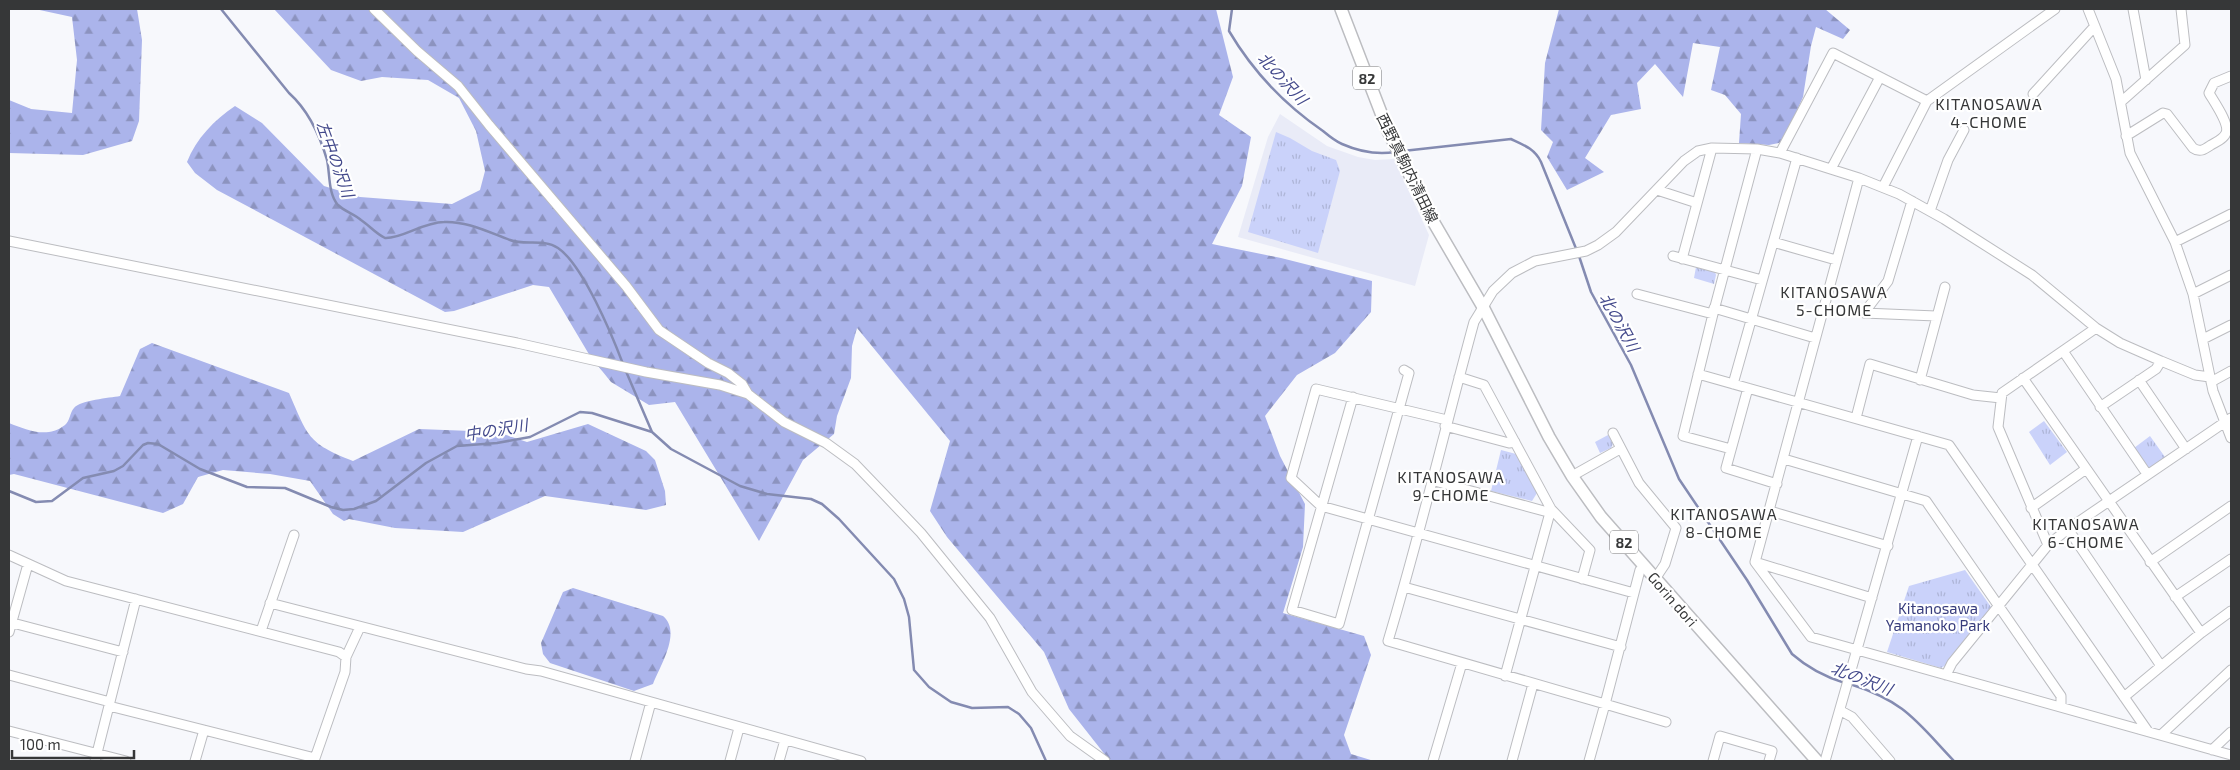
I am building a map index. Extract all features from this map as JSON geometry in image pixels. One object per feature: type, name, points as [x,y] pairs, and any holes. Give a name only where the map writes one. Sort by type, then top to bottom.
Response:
[{"type":"main road","name":"西野真駒内清田線","points":[[1341,9],[1403,164],[1474,293]]},
{"type":"main road","name":"Gorin dori","points":[[1474,293],[1549,437],[1572,476],[1601,517],[1816,761]]},
{"type":"street","points":[[374,9],[417,51],[458,86],[489,126],[626,286],[659,330],[699,358],[742,384],[748,394]]},
{"type":"street","points":[[1882,187],[1927,101],[2055,9]]},
{"type":"street","points":[[2088,9],[2116,79],[2122,100],[2130,153],[2175,242],[2193,294],[2210,380],[2228,420],[2231,438]]},
{"type":"street","points":[[2133,9],[2146,80]]},
{"type":"street","points":[[2122,100],[2185,45],[2181,9]]},
{"type":"street","points":[[2033,94],[2095,26]]},
{"type":"street","points":[[1780,153],[1833,53],[1927,101]]},
{"type":"street","points":[[2126,136],[2162,113],[2167,114],[2193,148],[2197,151],[2202,150],[2222,138],[2226,132],[2227,126],[2210,93],[2214,83],[2231,76]]},
{"type":"street","points":[[1831,169],[1880,77]]},
{"type":"street","points":[[1930,211],[1948,160],[1964,130]]},
{"type":"street","points":[[1712,148],[1697,203],[1678,257],[1762,280]]},
{"type":"street","points":[[1666,722],[1388,641],[1420,532],[1431,480],[1474,322],[1482,307],[1494,291],[1512,273],[1535,261],[1586,251],[1616,232],[1684,161],[1698,151],[1712,148],[1757,149],[1780,153],[1882,187],[1930,211],[2032,275],[2096,328],[2120,343],[2210,380],[2231,371]]},
{"type":"street","points":[[1731,449],[1683,436],[1713,311],[1757,149]]},
{"type":"street","points":[[1733,384],[1797,158]]},
{"type":"street","points":[[1755,562],[1859,178]]},
{"type":"street","points":[[1657,190],[1697,203]]},
{"type":"street","points":[[1912,201],[1888,281],[1864,313],[1936,316]]},
{"type":"street","points":[[2175,242],[2231,214]]},
{"type":"street","points":[[9,241],[517,343],[646,372],[720,385],[748,394],[784,422],[826,443],[855,464],[921,533],[990,618],[1032,692],[1070,736],[1105,761]]},
{"type":"street","points":[[1773,242],[1836,260]]},
{"type":"street","points":[[2193,294],[2231,275]]},
{"type":"street","points":[[1920,380],[1945,287]]},
{"type":"street","points":[[1637,294],[1751,319],[1815,338]]},
{"type":"street","points":[[2203,339],[2231,325]]},
{"type":"street","points":[[2048,545],[1998,427],[2002,393],[2096,328]]},
{"type":"street","points":[[2063,351],[2147,474]]},
{"type":"street","points":[[2100,407],[2156,369],[2161,361]]},
{"type":"street","points":[[1856,418],[1870,364],[1973,395],[2001,398]]},
{"type":"street","points":[[1352,397],[1292,610],[1339,624],[1398,409],[1410,372],[1404,370]]},
{"type":"street","points":[[1698,374],[1798,401],[1949,446],[2147,730]]},
{"type":"street","points":[[1459,377],[1484,385],[1551,508],[1590,550],[1582,579]]},
{"type":"street","points":[[2023,378],[2201,633]]},
{"type":"street","points":[[2139,380],[2186,449]]},
{"type":"street","points":[[1514,442],[1509,443],[1398,409],[1316,388],[1291,478],[1321,506],[1634,593]]},
{"type":"street","points":[[1748,388],[1726,468],[1777,484]]},
{"type":"street","points":[[1946,675],[1952,663],[2048,545],[2147,474],[2228,420]]},
{"type":"street","points":[[1613,433],[1640,483],[1676,528],[1666,564],[1655,579]]},
{"type":"street","points":[[1825,761],[1841,711],[1856,651],[1888,546],[1918,436]]},
{"type":"street","points":[[1572,476],[1620,449]]},
{"type":"street","points":[[1784,459],[1926,501],[2061,696],[2061,706]]},
{"type":"street","points":[[2031,508],[2086,469]]},
{"type":"street","points":[[1431,480],[1544,511],[1551,508]]},
{"type":"street","points":[[2150,562],[2231,506]]},
{"type":"street","points":[[1505,676],[1551,508]]},
{"type":"street","points":[[1770,511],[1888,546]]},
{"type":"street","points":[[2068,529],[2161,666]]},
{"type":"street","points":[[261,631],[294,535]]},
{"type":"street","points":[[9,555],[66,581],[339,652],[346,657]]},
{"type":"street","points":[[2175,598],[2231,559]]},
{"type":"street","points":[[1755,562],[1872,598]]},
{"type":"street","points":[[1755,562],[1812,637],[1856,651],[2061,706],[2231,755]]},
{"type":"street","points":[[28,564],[10,626],[123,652]]},
{"type":"street","points":[[1590,761],[1640,570],[1645,566]]},
{"type":"street","points":[[1404,587],[1620,647]]},
{"type":"street","points":[[96,758],[136,599]]},
{"type":"street","points":[[270,603],[526,669],[541,671],[785,740],[832,757],[861,761]]},
{"type":"street","points":[[2124,697],[2201,633],[2231,612]]},
{"type":"street","points":[[9,675],[314,760],[345,672],[346,657],[360,627]]},
{"type":"street","points":[[1433,761],[1462,663]]},
{"type":"street","points":[[2162,735],[2231,670]]},
{"type":"street","points":[[1512,761],[1533,684]]},
{"type":"street","points":[[634,761],[651,702]]},
{"type":"street","points":[[1841,711],[1852,717],[1890,761]]},
{"type":"street","points":[[730,761],[739,728]]},
{"type":"street","points":[[195,761],[204,730]]},
{"type":"street","points":[[9,731],[96,758],[126,761]]},
{"type":"street","points":[[2212,750],[2231,732]]},
{"type":"street","points":[[1713,761],[1720,736],[1772,751],[1769,761]]},
{"type":"street","points":[[779,761],[785,740]]},
{"type":"shaded area","points":[[1280,114],[1327,146],[1358,157],[1375,160],[1394,159],[1429,235],[1415,286],[1238,237],[1268,137]]},
{"type":"green space","points":[[35,9],[137,9],[142,40],[139,121],[132,141],[83,155],[9,153],[9,100],[31,109],[72,113],[77,60],[72,17]]},
{"type":"green space","points":[[274,9],[1216,9],[1233,77],[1219,115],[1251,137],[1242,186],[1212,244],[1281,258],[1372,281],[1371,312],[1335,353],[1297,375],[1265,416],[1280,456],[1305,504],[1303,547],[1283,613],[1364,636],[1371,655],[1344,735],[1351,754],[1374,761],[1110,761],[1069,709],[1044,652],[947,537],[930,511],[950,441],[857,328],[852,346],[851,378],[837,416],[834,434],[803,460],[759,541],[675,402],[649,405],[611,382],[590,356],[549,287],[533,285],[454,311],[445,312],[217,190],[195,173],[187,162],[195,146],[206,131],[235,106],[262,123],[324,186],[360,197],[452,204],[480,190],[485,171],[476,131],[459,98],[428,80],[382,77],[361,81],[331,70]]},
{"type":"green space","points":[[1559,9],[1825,9],[1850,30],[1843,39],[1816,27],[1803,97],[1783,142],[1769,145],[1739,143],[1741,114],[1725,95],[1711,90],[1720,47],[1693,43],[1683,97],[1655,64],[1637,83],[1641,109],[1611,115],[1585,158],[1604,172],[1567,190],[1547,157],[1553,142],[1541,130],[1545,63]]},
{"type":"green space","points":[[1276,132],[1312,151],[1336,160],[1340,171],[1318,253],[1248,232]]},
{"type":"green space","points":[[1696,267],[1715,272],[1714,284],[1694,278]]},
{"type":"green space","points":[[152,343],[289,393],[305,429],[311,436],[326,449],[353,461],[419,429],[497,432],[527,442],[588,424],[646,451],[655,460],[665,491],[666,505],[646,510],[545,496],[463,532],[395,528],[349,519],[344,521],[333,514],[310,481],[270,474],[223,470],[198,477],[183,504],[163,513],[14,474],[9,475],[9,423],[37,432],[51,432],[65,425],[78,405],[89,401],[120,396],[140,349]]},
{"type":"green space","points":[[2044,421],[2067,452],[2050,465],[2029,432]]},
{"type":"green space","points":[[1608,435],[1613,444],[1611,448],[1600,453],[1595,442]]},
{"type":"green space","points":[[2150,436],[2165,457],[2148,469],[2134,448]]},
{"type":"green space","points":[[1501,450],[1516,454],[1537,493],[1532,501],[1491,491]]},
{"type":"green space","name":"Kitanosawa Yamanoko Park","points":[[1965,570],[1991,607],[1989,614],[1946,665],[1941,668],[1887,652],[1909,586]]},
{"type":"green space","points":[[573,588],[663,616],[668,623],[670,640],[653,684],[634,691],[550,663],[543,654],[541,643],[563,592]]},
{"type":"waterway","name":"左中の沢川","points":[[221,9],[308,115],[324,151],[332,195],[338,205],[385,238],[392,238],[436,223],[453,222],[477,228],[516,242],[546,243],[558,248],[568,257],[587,285],[612,336],[623,364]]},
{"type":"waterway","name":"北の沢川","points":[[1232,9],[1229,31],[1248,59],[1270,86],[1296,110],[1342,144],[1368,152],[1395,152]]},
{"type":"waterway","name":"北の沢川","points":[[1403,151],[1511,139],[1525,145],[1536,154],[1541,162],[1577,251]]},
{"type":"waterway","name":"北の沢川","points":[[1579,256],[1591,292],[1631,365],[1679,479],[1747,580],[1792,654],[1804,664],[1845,683]]},
{"type":"waterway","name":"左中の沢川","points":[[625,369],[652,432]]},
{"type":"waterway","name":"中の沢川","points":[[9,491],[36,502],[52,501],[83,478],[114,471],[123,466],[143,445],[148,443],[158,444],[200,469],[247,487],[285,488],[331,507],[343,510],[354,509],[376,501],[426,463],[457,446],[497,443],[530,437],[580,412],[592,413],[652,432],[671,449],[740,486],[767,494],[811,499],[822,504],[839,519],[894,579],[904,599],[909,617],[914,670],[929,687],[951,702],[972,708],[1008,707],[1019,714],[1031,728],[1046,761]]},
{"type":"waterway","name":"北の沢川","points":[[1850,684],[1885,698],[1909,714],[1954,761]]},
{"type":"district","name":"KITANOSAWA 4-CHOME","points":[[1989,112]]},
{"type":"district","name":"KITANOSAWA 5-CHOME","points":[[1834,300]]},
{"type":"district","name":"KITANOSAWA 9-CHOME","points":[[1451,485]]},
{"type":"district","name":"KITANOSAWA 8-CHOME","points":[[1724,522]]},
{"type":"district","name":"KITANOSAWA 6-CHOME","points":[[2086,532]]}]
